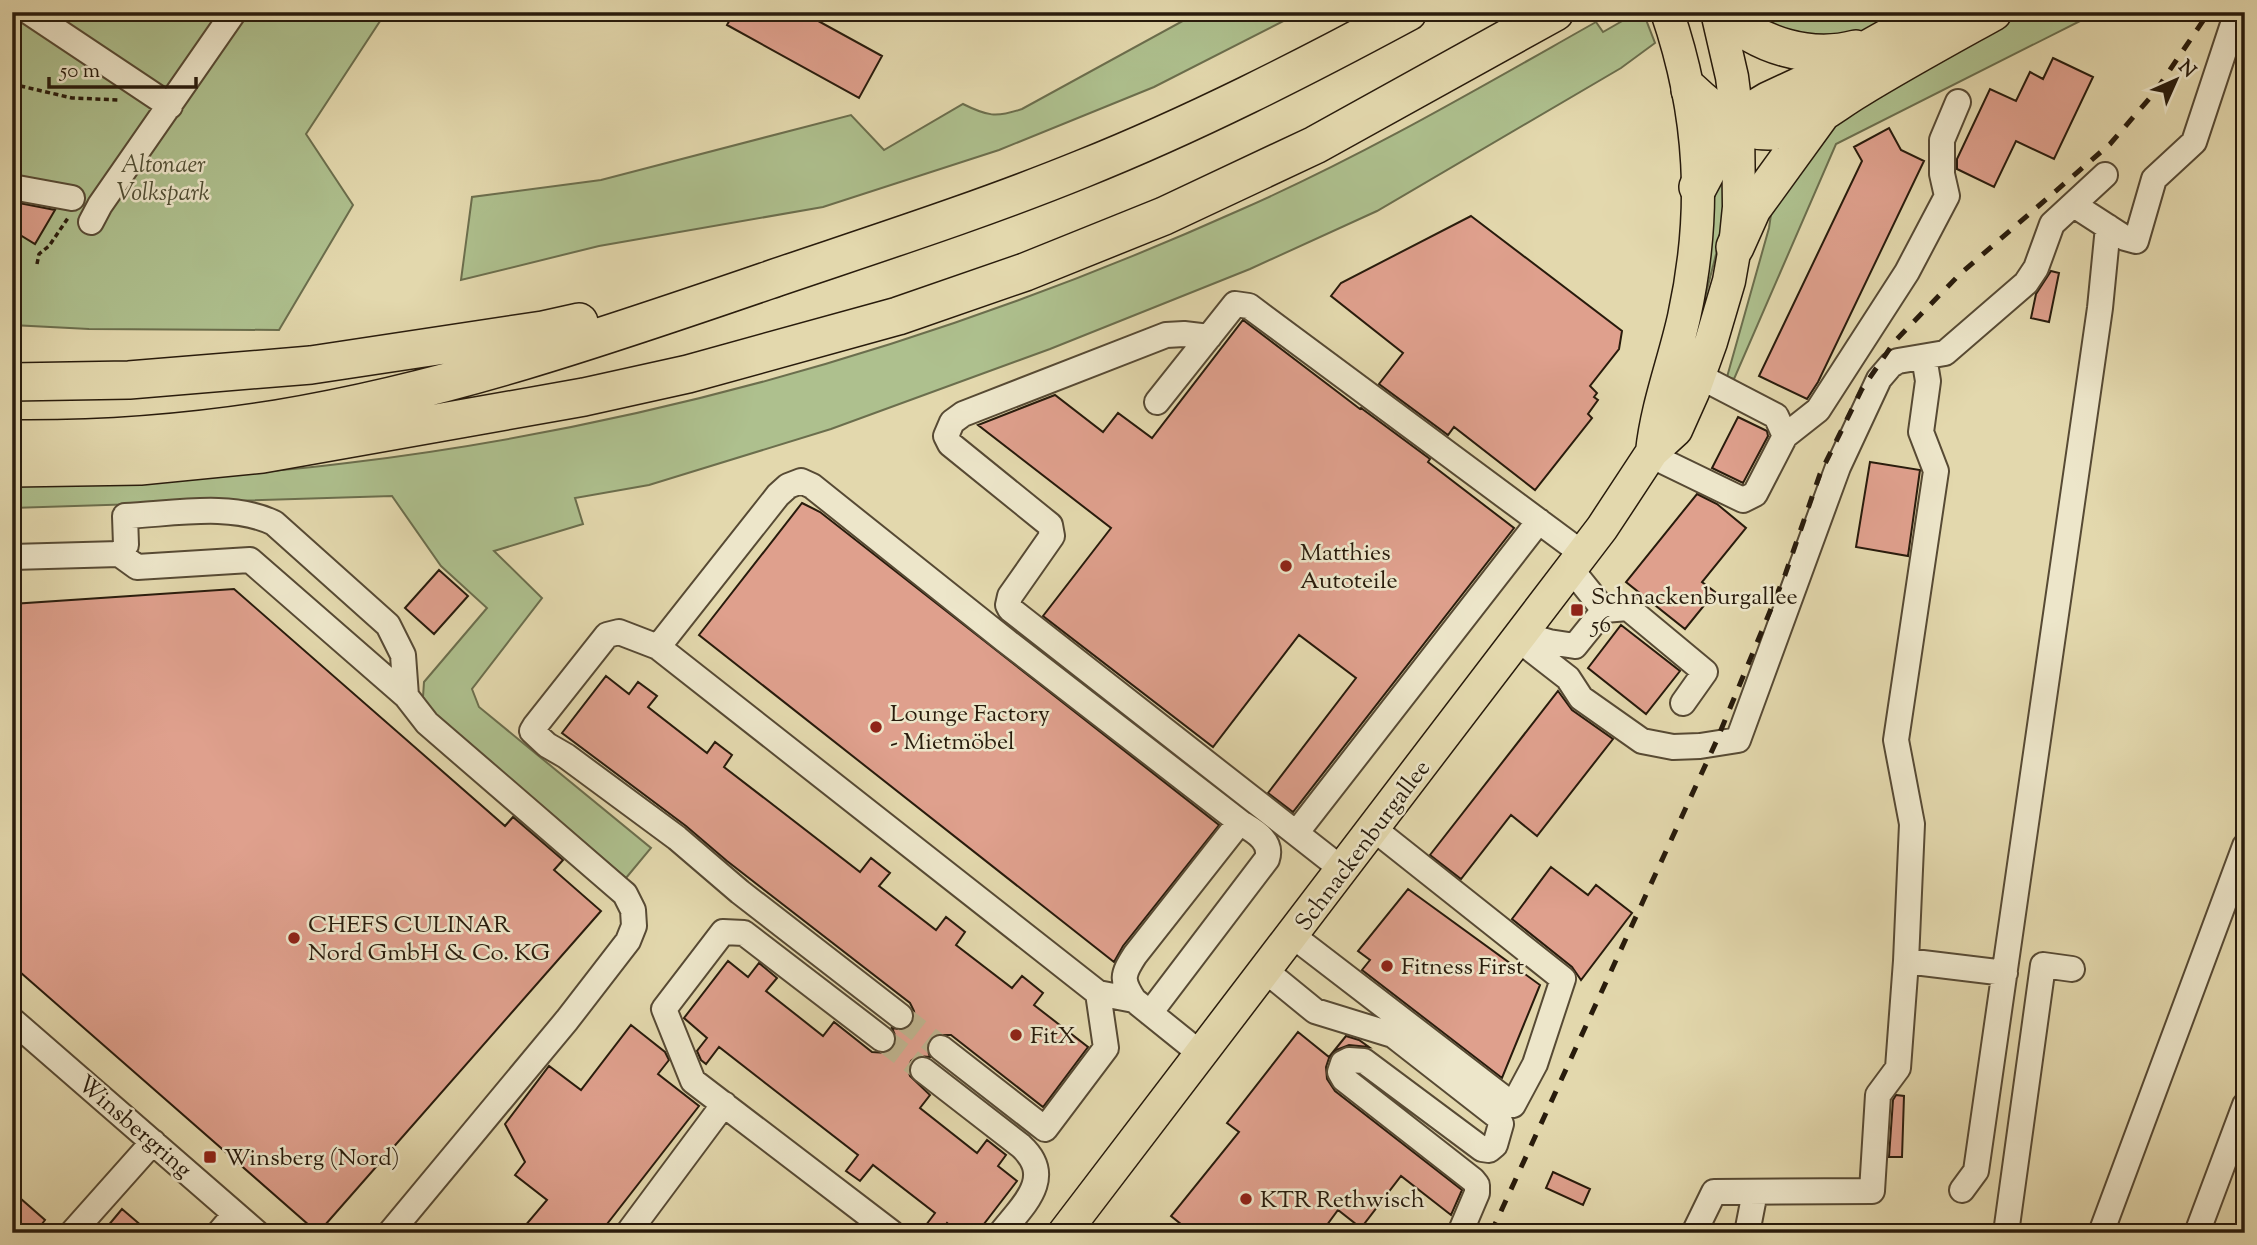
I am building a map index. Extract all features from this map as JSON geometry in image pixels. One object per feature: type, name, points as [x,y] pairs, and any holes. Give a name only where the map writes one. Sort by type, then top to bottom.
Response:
[{"type":"highway","points":[[12,439],[184,432],[278,419],[435,385],[541,355],[947,221],[1083,169],[1254,92],[1408,12]]},
{"type":"highway","points":[[12,468],[140,466],[262,454],[597,394],[688,374],[898,316],[1025,272],[1164,216],[1315,145],[1555,12]]},
{"type":"highway","points":[[1724,12],[1737,23],[1772,43],[1807,54],[1843,53],[1877,44]]},
{"type":"highway","points":[[1698,187],[1722,142],[1756,107],[1811,81],[1934,12]]},
{"type":"highway","points":[[1689,90],[1713,110],[1738,124],[1759,131],[1793,127],[1821,114],[1857,90],[1993,12]]},
{"type":"highway","points":[[1735,247],[1756,202],[1821,114]]},
{"type":"highway","points":[[12,382],[129,380],[311,365],[390,354],[543,330],[791,272]]},
{"type":"main road","name":"Schnackenburgallee","points":[[1651,453],[1656,417],[1676,352],[1694,270],[1699,207],[1697,149],[1689,90],[1667,12]]},
{"type":"main road","name":"Schnackenburgallee","points":[[1077,1228],[1201,1054],[1577,562],[1626,495],[1651,453],[1676,430],[1699,376],[1729,281],[1735,247],[1740,181],[1738,124],[1732,77],[1717,12]]},
{"type":"street","points":[[30,12],[170,106]]},
{"type":"street","points":[[12,187],[78,212],[100,205],[233,12]]},
{"type":"street","points":[[2074,205],[2125,238],[2136,241],[2154,179],[2194,142],[2237,12]]},
{"type":"street","points":[[1651,453],[1742,500],[1755,494],[1785,436],[1818,410],[1907,272],[1947,196],[1942,174],[1942,140],[1958,102]]},
{"type":"street","points":[[1520,637],[1568,678],[1581,698],[1642,741],[1673,747],[1738,740],[1838,467],[1878,379],[1898,361],[1945,353],[2026,283],[2036,268],[2052,224],[2105,176]]},
{"type":"street","points":[[1962,1190],[1976,1171],[2100,308],[2108,227]]},
{"type":"street","points":[[1157,402],[1235,304],[1249,306],[1539,521],[1577,562],[1604,610]]},
{"type":"street","points":[[1209,337],[1166,335],[963,414],[952,422],[946,436],[950,444],[1050,525],[1053,531],[1010,596],[1010,609],[1343,870]]},
{"type":"street","points":[[1694,1233],[1714,1192],[1872,1191],[1878,1095],[1898,1068],[1906,961],[1912,824],[1896,740],[1936,471],[1922,432],[1928,381],[1924,357]]},
{"type":"street","points":[[1699,376],[1776,416],[1785,436]]},
{"type":"street","points":[[658,647],[766,509],[788,486],[801,481],[811,486],[1268,845],[1268,859],[1142,1006]]},
{"type":"street","points":[[119,554],[126,545],[125,516],[231,511],[260,516],[274,523],[381,616],[397,639],[403,655],[406,696]]},
{"type":"street","points":[[1297,832],[1539,521]]},
{"type":"street","points":[[12,557],[119,554],[137,567],[250,560],[406,696],[427,723],[625,894],[633,909],[634,926],[628,941],[567,1020],[390,1233]]},
{"type":"street","points":[[1520,637],[1575,646],[1604,610],[1628,608],[1705,672],[1682,703]]},
{"type":"street","points":[[900,1016],[740,892],[677,838],[566,756],[547,745],[532,731],[607,635],[619,632],[658,647],[1098,993],[1142,1006]]},
{"type":"street","points":[[1201,1054],[1142,1006],[1125,986],[1123,977],[1128,966],[1241,822]]},
{"type":"street","points":[[1293,936],[1513,1105],[1535,1064],[1563,979],[1374,829]]},
{"type":"street","points":[[2101,1233],[2245,846]]},
{"type":"street","points":[[882,1039],[744,933],[723,932],[664,1009],[693,1081],[892,1233]]},
{"type":"street","points":[[1906,961],[2005,973]]},
{"type":"street","points":[[2006,1233],[2043,965],[2072,969]]},
{"type":"street","points":[[1266,971],[1315,1011],[1393,1035],[1498,1117],[1501,1124],[1495,1145],[1489,1150],[1482,1149],[1364,1061],[1349,1060],[1343,1063],[1340,1072],[1344,1079],[1474,1180],[1477,1193],[1461,1233]]},
{"type":"street","points":[[941,1048],[1045,1129],[1106,1048],[1098,993]]},
{"type":"street","name":"Winsbergring","points":[[12,1020],[257,1233]]},
{"type":"street","points":[[923,1070],[1021,1146],[1033,1160],[1036,1171],[1034,1191],[1001,1233]]},
{"type":"street","points":[[1416,1098],[1430,1104],[1439,1100],[1445,1092],[1441,1073]]},
{"type":"street","points":[[628,1233],[724,1104]]},
{"type":"street","points":[[2197,1233],[2245,1105]]},
{"type":"street","points":[[72,1233],[152,1142]]},
{"type":"street","points":[[1747,1233],[1755,1192]]},
{"type":"street","points":[[219,1233],[235,1214]]},
{"type":"path","points":[[12,84],[72,98],[127,101]]},
{"type":"path","points":[[37,264],[39,254],[78,212]]},
{"type":"path","points":[[12,287],[21,287]]},
{"type":"green space","name":"Altonaer Volkspark","points":[[12,12],[386,12],[306,134],[353,205],[279,330],[89,329],[12,325]]},
{"type":"green space","points":[[1199,12],[1301,12],[1154,87],[999,150],[823,207],[599,246],[461,280],[472,197],[601,180],[851,115],[884,150],[963,104],[992,114],[1005,114],[1022,109]]},
{"type":"green space","points":[[1638,12],[1643,12],[1655,43],[1621,68],[1377,211],[1250,269],[1050,349],[831,429],[649,485],[575,498],[583,524],[494,551],[542,598],[472,689],[479,707],[651,848],[626,878],[433,712],[423,697],[424,682],[487,608],[441,566],[392,496],[12,508],[12,484],[264,472],[462,447],[577,426],[691,400],[915,336],[1025,298],[1240,210],[1376,144],[1596,22],[1603,32]]},
{"type":"green space","points":[[1750,12],[1902,12],[1863,33],[1800,37]]},
{"type":"green space","points":[[2025,12],[2098,12],[1836,144],[1734,379],[1727,377],[1769,228],[1773,201],[1825,130],[1863,101]]},
{"type":"green space","points":[[1727,157],[1724,223],[1698,325],[1710,207],[1718,166]]},
{"type":"building","points":[[734,12],[802,12],[882,56],[859,98],[727,25]]},
{"type":"building","points":[[2053,58],[2093,77],[2054,159],[2016,141],[1994,187],[1957,169],[1957,159],[1990,89],[2016,101],[2030,72],[2043,79]]},
{"type":"building","points":[[1889,128],[1901,150],[1924,161],[1818,382],[1807,399],[1759,376],[1862,161],[1854,147]]},
{"type":"building","points":[[19,203],[55,210],[35,244],[12,230],[12,215]]},
{"type":"building","points":[[1471,216],[1622,331],[1619,349],[1590,386],[1597,393],[1594,397],[1598,400],[1588,414],[1592,418],[1535,490],[1454,427],[1448,435],[1379,384],[1403,353],[1331,296],[1341,283]]},
{"type":"building","points":[[2051,271],[2059,273],[2049,322],[2031,318],[2036,294]]},
{"type":"building","name":"Matthies Autoteile","points":[[1243,320],[1430,459],[1428,462],[1514,528],[1293,812],[1268,793],[1356,678],[1299,635],[1213,747],[1043,616],[1111,528],[978,425],[1055,395],[1103,432],[1118,413],[1152,438]]},
{"type":"building","points":[[1738,417],[1767,431],[1768,436],[1743,483],[1712,468]]},
{"type":"building","points":[[1870,462],[1920,470],[1908,556],[1856,547]]},
{"type":"building","points":[[1697,494],[1717,504],[1746,528],[1702,582],[1715,592],[1685,629],[1626,582]]},
{"type":"building","points":[[802,503],[820,512],[1219,825],[1123,946],[1114,962],[699,635]]},
{"type":"building","points":[[439,570],[468,596],[434,634],[405,608]]},
{"type":"building","name":"CHEFS CULINAR Nord GmbH & Co. KG","points":[[234,589],[505,826],[513,817],[563,860],[554,870],[601,911],[318,1233],[12,965],[12,604]]},
{"type":"building","points":[[1621,625],[1680,671],[1646,714],[1588,668]]},
{"type":"building","points":[[606,676],[629,694],[638,682],[657,696],[648,707],[707,753],[715,742],[732,755],[724,767],[860,872],[871,858],[890,873],[879,886],[936,930],[946,917],[965,932],[956,945],[1012,988],[1022,976],[1043,993],[1034,1005],[1088,1047],[1043,1107],[951,1035],[935,1035],[926,1045],[930,1057],[918,1056],[911,1061],[908,1069],[910,1076],[930,1095],[920,1108],[977,1153],[987,1140],[1006,1155],[998,1166],[1017,1181],[977,1233],[959,1233],[947,1223],[940,1233],[920,1233],[935,1213],[873,1165],[860,1181],[846,1171],[858,1155],[719,1047],[706,1064],[701,1060],[697,1051],[707,1038],[684,1018],[728,961],[748,977],[759,963],[777,978],[766,991],[823,1036],[834,1022],[872,1052],[887,1053],[893,1049],[897,1040],[892,1028],[905,1030],[911,1026],[915,1019],[914,1011],[910,1003],[686,826],[562,733]]},
{"type":"building","points":[[1558,691],[1572,710],[1613,739],[1537,836],[1511,815],[1461,879],[1430,855]]},
{"type":"building","points":[[1551,867],[1588,895],[1596,885],[1632,913],[1581,980],[1572,967],[1512,919]]},
{"type":"building","points":[[1408,889],[1540,985],[1502,1078],[1362,970],[1370,960],[1358,951]]},
{"type":"building","points":[[631,1025],[665,1052],[669,1060],[658,1074],[699,1106],[600,1233],[519,1233],[547,1200],[515,1175],[525,1162],[505,1124],[549,1066],[581,1090]]},
{"type":"building","points":[[1298,1032],[1329,1057],[1346,1036],[1369,1047],[1349,1045],[1336,1050],[1326,1067],[1327,1079],[1335,1091],[1462,1190],[1451,1215],[1401,1176],[1361,1228],[1338,1210],[1321,1233],[1192,1233],[1171,1216],[1239,1132],[1227,1123]]},
{"type":"building","points":[[1896,1095],[1904,1096],[1902,1157],[1889,1157],[1893,1100]]},
{"type":"building","points":[[1553,1172],[1590,1189],[1583,1205],[1546,1188]]},
{"type":"building","points":[[12,1191],[45,1220],[35,1233],[12,1233]]},
{"type":"building","points":[[122,1209],[150,1233],[102,1233]]},
{"type":"tunnel","points":[[900,1016],[941,1048]]},
{"type":"tunnel","points":[[882,1039],[923,1070]]},
{"type":"railway","points":[[1491,1233],[1716,742],[1785,575],[1820,474],[1862,389],[1895,341],[1960,274],[2110,144],[2155,92],[2209,12]]},
{"type":"place","name":"Matthies Autoteile","points":[[1286,566]]},
{"type":"place","name":"Schnackenburgallee 56","points":[[1577,610]]},
{"type":"place","name":"Lounge Factory - Mietmöbel","points":[[876,727]]},
{"type":"place","name":"CHEFS CULINAR Nord GmbH & Co. KG","points":[[294,938]]},
{"type":"place","name":"Fitness First","points":[[1387,966]]},
{"type":"place","name":"FitX","points":[[1016,1035]]},
{"type":"place","name":"Winsberg (Nord)","points":[[210,1157]]},
{"type":"place","name":"KTR Rethwisch","points":[[1246,1199]]}]
